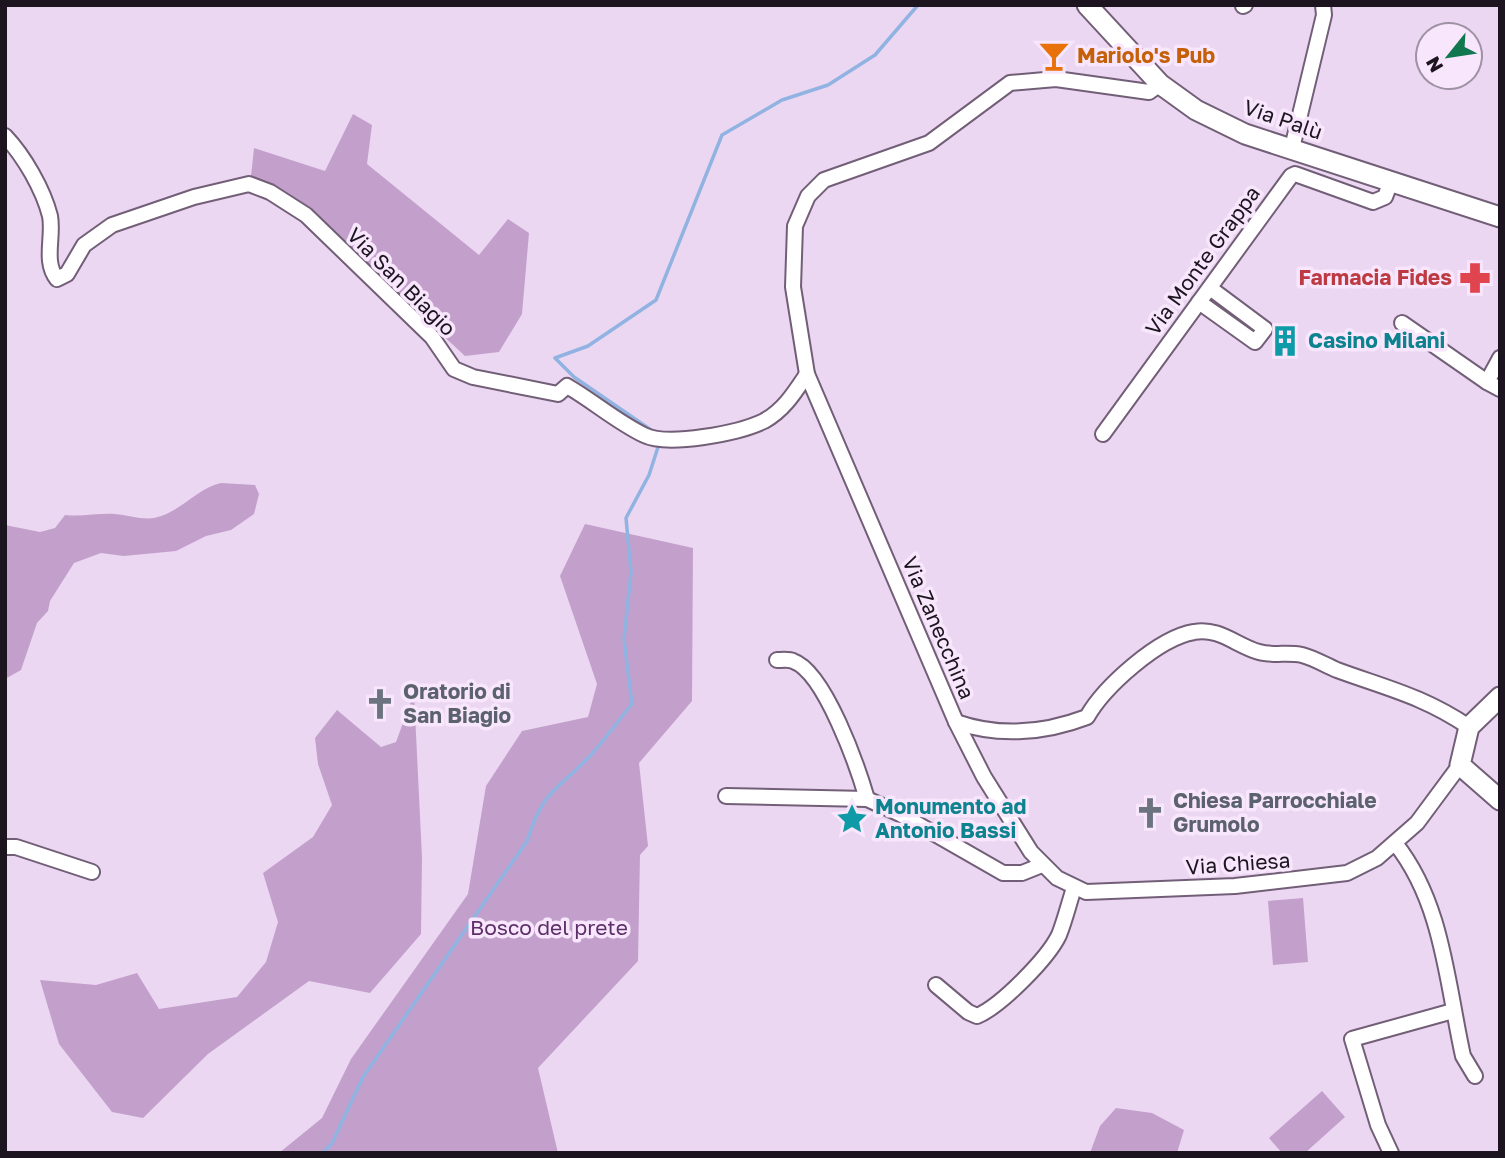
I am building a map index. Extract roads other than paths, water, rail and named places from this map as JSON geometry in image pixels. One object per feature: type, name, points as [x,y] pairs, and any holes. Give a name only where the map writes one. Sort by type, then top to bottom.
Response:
[{"type":"main road","name":"Via Palù","points":[[1087,5],[1160,84],[1196,110],[1245,134],[1500,217]]},
{"type":"main road","points":[[1500,697],[1469,727],[1460,765],[1500,800]]},
{"type":"street","points":[[1292,148],[1325,15],[1322,5]]},
{"type":"street","points":[[807,374],[794,298],[792,250],[795,226],[808,196],[824,180],[929,143],[1010,83],[1056,79],[1149,92],[1160,84]]},
{"type":"street","name":"Via San Biagio","points":[[5,135],[44,197],[52,230],[52,274],[57,279],[61,279],[84,245],[112,226],[194,197],[249,184],[270,192],[306,215],[432,337],[454,369],[473,377],[558,394],[567,386],[643,435],[660,441],[739,429],[765,420],[790,401],[807,374]]},
{"type":"street","name":"Via Monte Grappa","points":[[1103,433],[1292,176],[1296,174],[1373,202],[1385,197],[1385,179]]},
{"type":"street","points":[[1199,302],[1255,342],[1265,329],[1210,288]]},
{"type":"street","points":[[1402,323],[1493,386],[1500,359]]},
{"type":"street","name":"Via Zanecchina","points":[[807,374],[956,722],[981,731],[1053,730],[1064,726],[1087,717],[1097,699],[1112,683],[1162,647],[1193,632],[1206,631],[1217,633],[1257,652],[1312,658],[1416,696],[1469,727]]},
{"type":"street","points":[[777,660],[793,660],[803,668],[828,701],[856,762],[867,799]]},
{"type":"street","name":"Via Chiesa","points":[[956,722],[1009,819],[1042,865],[1074,887],[1103,892],[1288,882],[1347,873],[1377,858],[1417,823],[1460,765]]},
{"type":"street","points":[[726,796],[867,799],[900,814],[1003,873],[1022,873],[1042,865]]},
{"type":"street","points":[[1395,843],[1419,879],[1434,916],[1453,996],[1453,1011],[1463,1056],[1475,1076]]},
{"type":"street","points":[[5,847],[16,847],[92,872]]},
{"type":"street","points":[[936,985],[968,1012],[977,1016],[989,1011],[1028,973],[1058,938],[1074,887]]},
{"type":"street","points":[[1391,1153],[1378,1125],[1352,1039],[1453,1011]]},
{"type":"waterway","points":[[654,432],[574,377],[555,358],[588,346],[656,300],[722,135],[782,100],[828,85],[875,55],[918,5]]},
{"type":"waterway","points":[[323,1153],[332,1143],[363,1077],[527,841],[545,800],[591,755],[632,704],[624,639],[631,572],[626,518],[649,475],[660,441]]},
{"type":"place","name":"Mariolo's Pub","points":[[1054,56]]},
{"type":"place","name":"Farmacia Fides","points":[[1475,278]]},
{"type":"place","name":"Casino Milani","points":[[1285,341]]},
{"type":"place","name":"Oratorio di San Biagio","points":[[380,704]]},
{"type":"place","name":"Chiesa Parrocchiale Grumolo","points":[[1150,813]]},
{"type":"place","name":"Monumento ad Antonio Bassi","points":[[852,819]]},
{"type":"park label","name":"Bosco del prete","points":[[549,928]]}]
